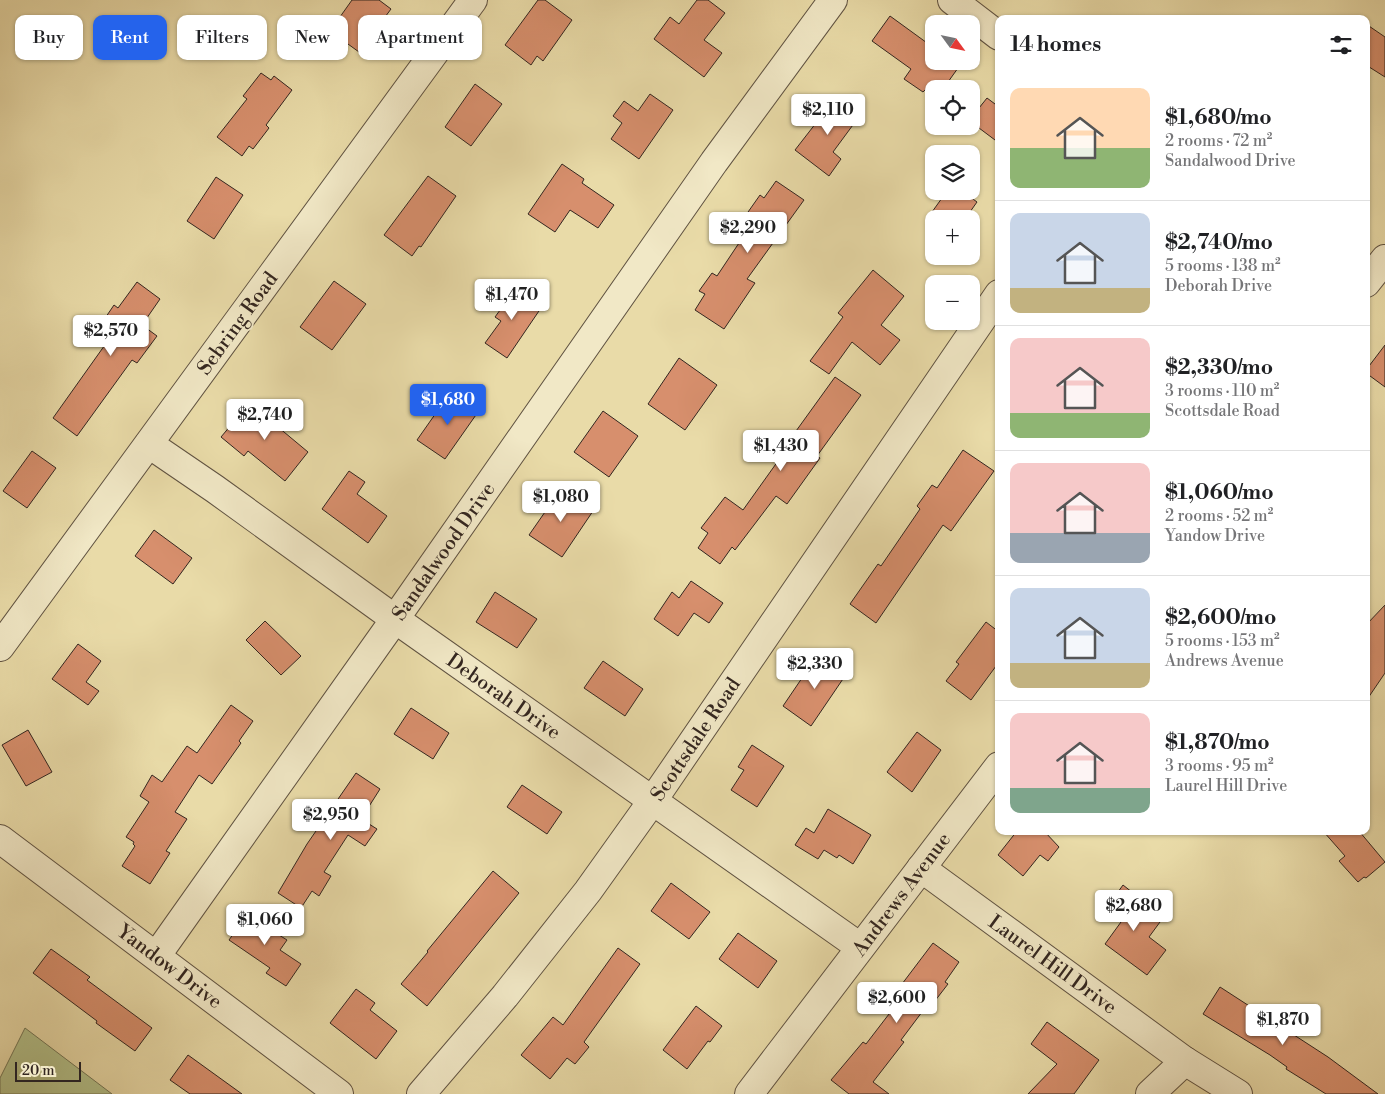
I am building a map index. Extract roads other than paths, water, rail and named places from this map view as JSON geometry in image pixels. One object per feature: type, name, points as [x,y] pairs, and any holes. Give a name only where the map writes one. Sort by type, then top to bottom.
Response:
[{"type":"street","name":"Sebring Road","points":[[0,647],[473,0]]},
{"type":"street","name":"Sandalwood Drive","points":[[157,955],[709,170],[832,0]]},
{"type":"street","points":[[957,2],[995,33]]},
{"type":"street","points":[[1370,278],[1385,259]]},
{"type":"street","name":"Scottsdale Road","points":[[421,1094],[505,996],[588,891],[653,800],[995,300]]},
{"type":"street","name":"Deborah Drive","points":[[149,444],[860,947]]},
{"type":"street","name":"Andrews Avenue","points":[[749,1094],[995,771]]},
{"type":"street","name":"Yandow Drive","points":[[0,839],[157,955],[339,1094]]},
{"type":"street","name":"Laurel Hill Drive","points":[[920,868],[1185,1061],[1238,1094]]},
{"type":"street","points":[[1150,1094],[1185,1061]]}]
